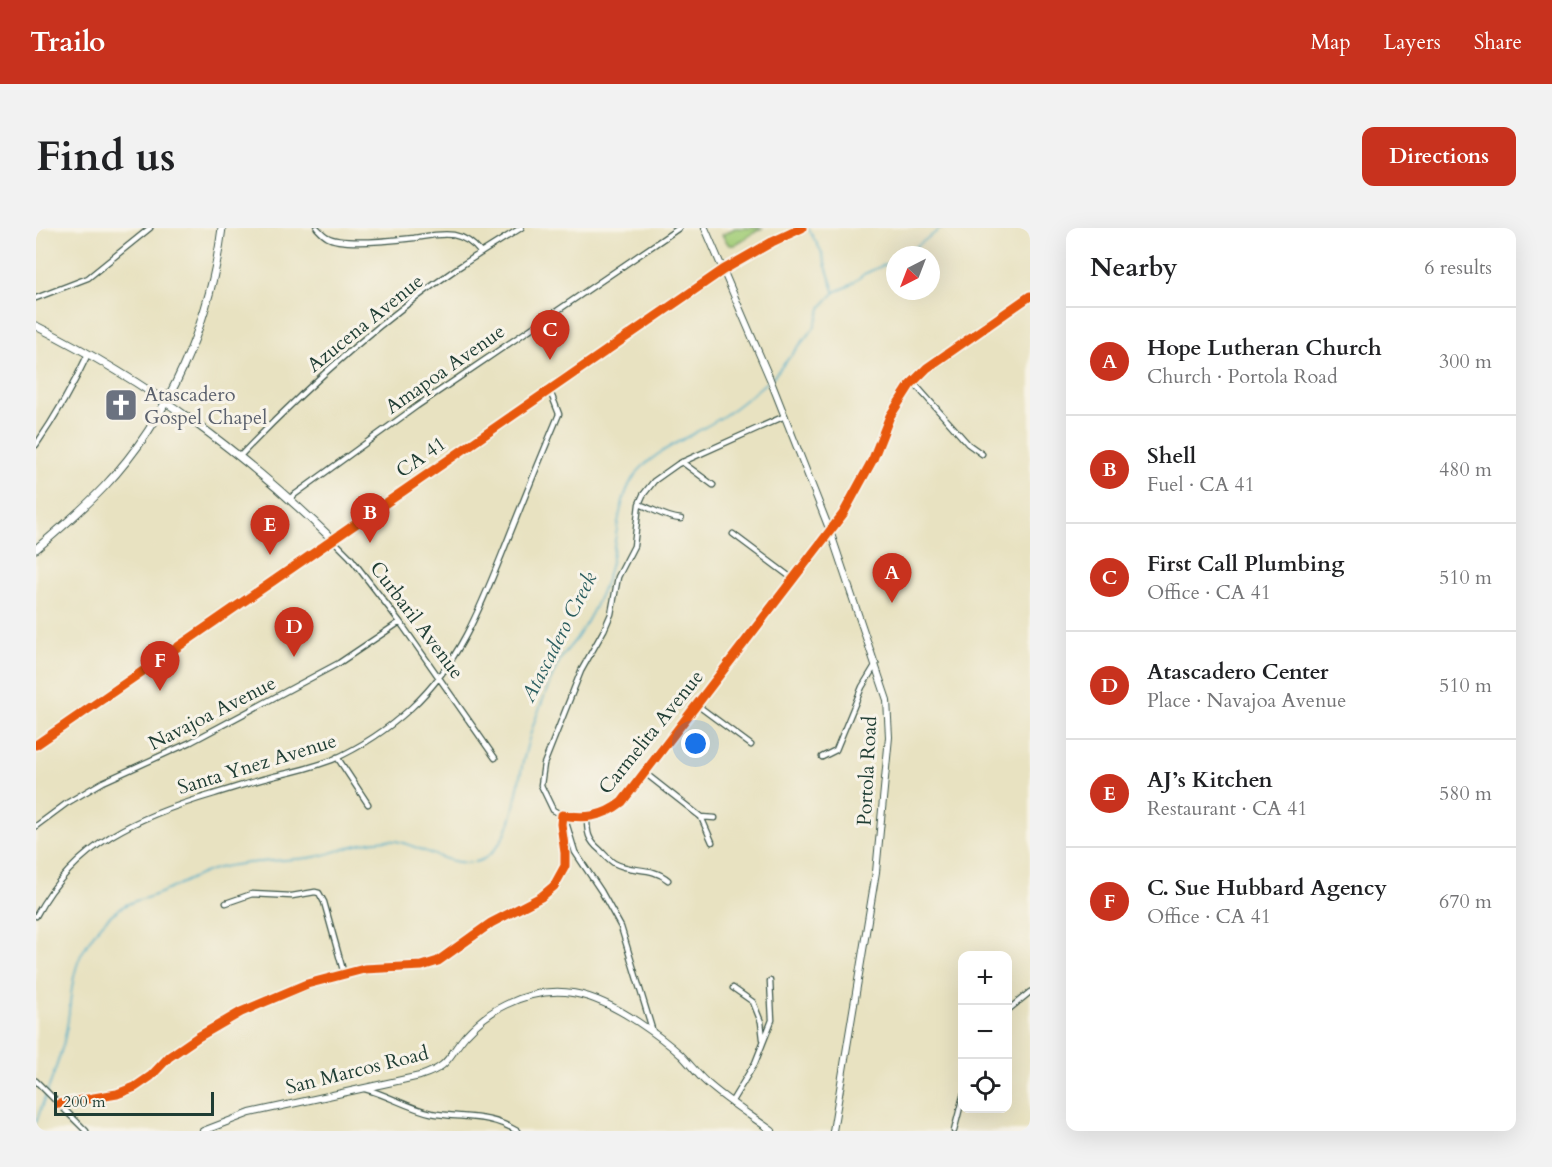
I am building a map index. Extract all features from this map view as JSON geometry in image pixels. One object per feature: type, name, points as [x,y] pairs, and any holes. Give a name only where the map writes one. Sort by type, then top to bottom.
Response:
[{"type":"main road","points":[[36,549],[105,486],[131,454],[166,402],[198,332],[217,261],[222,228]]},
{"type":"main road","name":"CA 41","points":[[36,745],[723,270],[802,228]]},
{"type":"main road","name":"Curbaril Avenue","points":[[36,326],[88,354],[166,402],[240,456],[290,498],[333,540]]},
{"type":"street","points":[[36,298],[88,278],[150,228]]},
{"type":"street","points":[[317,228],[327,237],[340,241],[385,241],[418,238],[434,233],[451,234],[465,239],[481,253]]},
{"type":"street","name":"Azucena Avenue","points":[[240,456],[345,356],[423,293],[521,228]]},
{"type":"street","name":"Amapoa Avenue","points":[[290,498],[427,399],[679,228]]},
{"type":"street","name":"Portola Road","points":[[705,228],[785,416],[830,531],[885,690],[890,725],[876,872],[833,1131]]},
{"type":"street","name":"Carmelita Avenue","points":[[562,815],[587,817],[603,814],[622,802],[830,531],[859,487],[890,416],[913,382],[927,368],[1030,296]]},
{"type":"street","points":[[36,445],[66,399],[88,354]]},
{"type":"street","points":[[913,382],[968,444],[982,454]]},
{"type":"street","name":"Santa Ynez Avenue","points":[[36,915],[55,885],[70,867],[123,828],[176,806],[308,769],[337,757],[374,737],[418,702],[440,676],[465,639],[480,608],[559,414],[550,391]]},
{"type":"street","points":[[653,1032],[621,927],[575,852],[567,823],[562,815],[553,810],[541,785],[544,764],[580,671],[604,630],[610,614],[618,577],[634,546],[639,504],[643,495],[654,481],[682,462],[785,416]]},
{"type":"street","points":[[682,462],[713,484]]},
{"type":"street","points":[[639,504],[657,510],[670,518],[681,519]]},
{"type":"street","points":[[733,534],[793,579]]},
{"type":"street","name":"Curbaril Avenue","points":[[333,540],[350,557],[400,622],[440,676],[495,758]]},
{"type":"street","name":"Navajoa Avenue","points":[[36,826],[67,803],[103,782],[201,738],[339,663],[400,622]]},
{"type":"street","points":[[822,757],[836,750],[862,687],[876,664]]},
{"type":"street","points":[[697,705],[751,745]]},
{"type":"street","points":[[337,757],[368,804]]},
{"type":"street","points":[[645,773],[701,817],[712,842]]},
{"type":"street","points":[[59,1104],[117,1094],[135,1087],[151,1077],[169,1057],[198,1037],[241,1012],[308,984],[376,967],[422,966],[446,956],[491,923],[547,893],[557,882],[565,866],[562,815]]},
{"type":"street","points":[[587,817],[587,834],[590,842],[613,862],[624,867],[661,874],[668,880]]},
{"type":"street","points":[[701,817],[715,818]]},
{"type":"street","points":[[226,903],[252,894],[292,896],[319,893],[324,902],[344,974]]},
{"type":"street","points":[[732,1101],[755,1063],[772,1020],[770,981]]},
{"type":"street","points":[[733,988],[753,1002],[761,1022],[764,1042]]},
{"type":"street","name":"San Marcos Road","points":[[203,1131],[250,1113],[437,1070],[449,1061],[465,1037],[495,1011],[513,1001],[552,991],[586,995],[610,1004],[653,1032],[681,1055],[706,1082],[772,1131]]},
{"type":"street","points":[[1012,1006],[1030,992]]},
{"type":"street","points":[[38,1083],[86,1131]]},
{"type":"street","points":[[363,1088],[425,1111],[488,1119],[517,1131]]},
{"type":"street","points":[[954,1131],[959,1113]]},
{"type":"green space","points":[[735,228],[762,228],[734,245],[729,245],[722,235]]},
{"type":"waterway","points":[[808,228],[821,251],[834,291]]},
{"type":"waterway","name":"Atascadero Creek","points":[[917,246],[942,228]]},
{"type":"waterway","name":"Atascadero Creek","points":[[773,377],[814,328],[822,306],[835,292],[849,286],[864,274],[886,264]]},
{"type":"waterway","name":"Atascadero Creek","points":[[36,1123],[63,1044],[77,964],[91,938],[117,910],[218,868],[308,858],[374,841],[396,841],[442,858],[467,863],[488,856],[497,847],[509,825],[530,736],[551,679],[562,657],[587,622],[604,585],[611,565],[623,501],[633,478],[641,468],[662,452],[728,413],[769,380]]},
{"type":"cycle path","points":[[36,745],[723,270],[802,228]]},
{"type":"cycle path","points":[[59,1104],[117,1094],[135,1087],[151,1076],[169,1057],[198,1037],[241,1012],[307,984],[364,969],[422,966],[438,961],[491,923],[541,897],[554,886],[565,866],[562,815],[594,816],[622,802],[843,514],[873,459],[890,416],[910,385],[927,368],[1030,296]]},
{"type":"place","name":"First Call Plumbing","points":[[550,360]]},
{"type":"place","name":"Atascadero Gospel Chapel","points":[[121,405]]},
{"type":"place","name":"Shell","points":[[370,543]]},
{"type":"place","name":"AJ’s Kitchen","points":[[270,555]]},
{"type":"place","name":"Hope Lutheran Church","points":[[892,603]]},
{"type":"place","name":"Atascadero Center","points":[[294,657]]},
{"type":"place","name":"C. Sue Hubbard Agency","points":[[160,691]]}]
